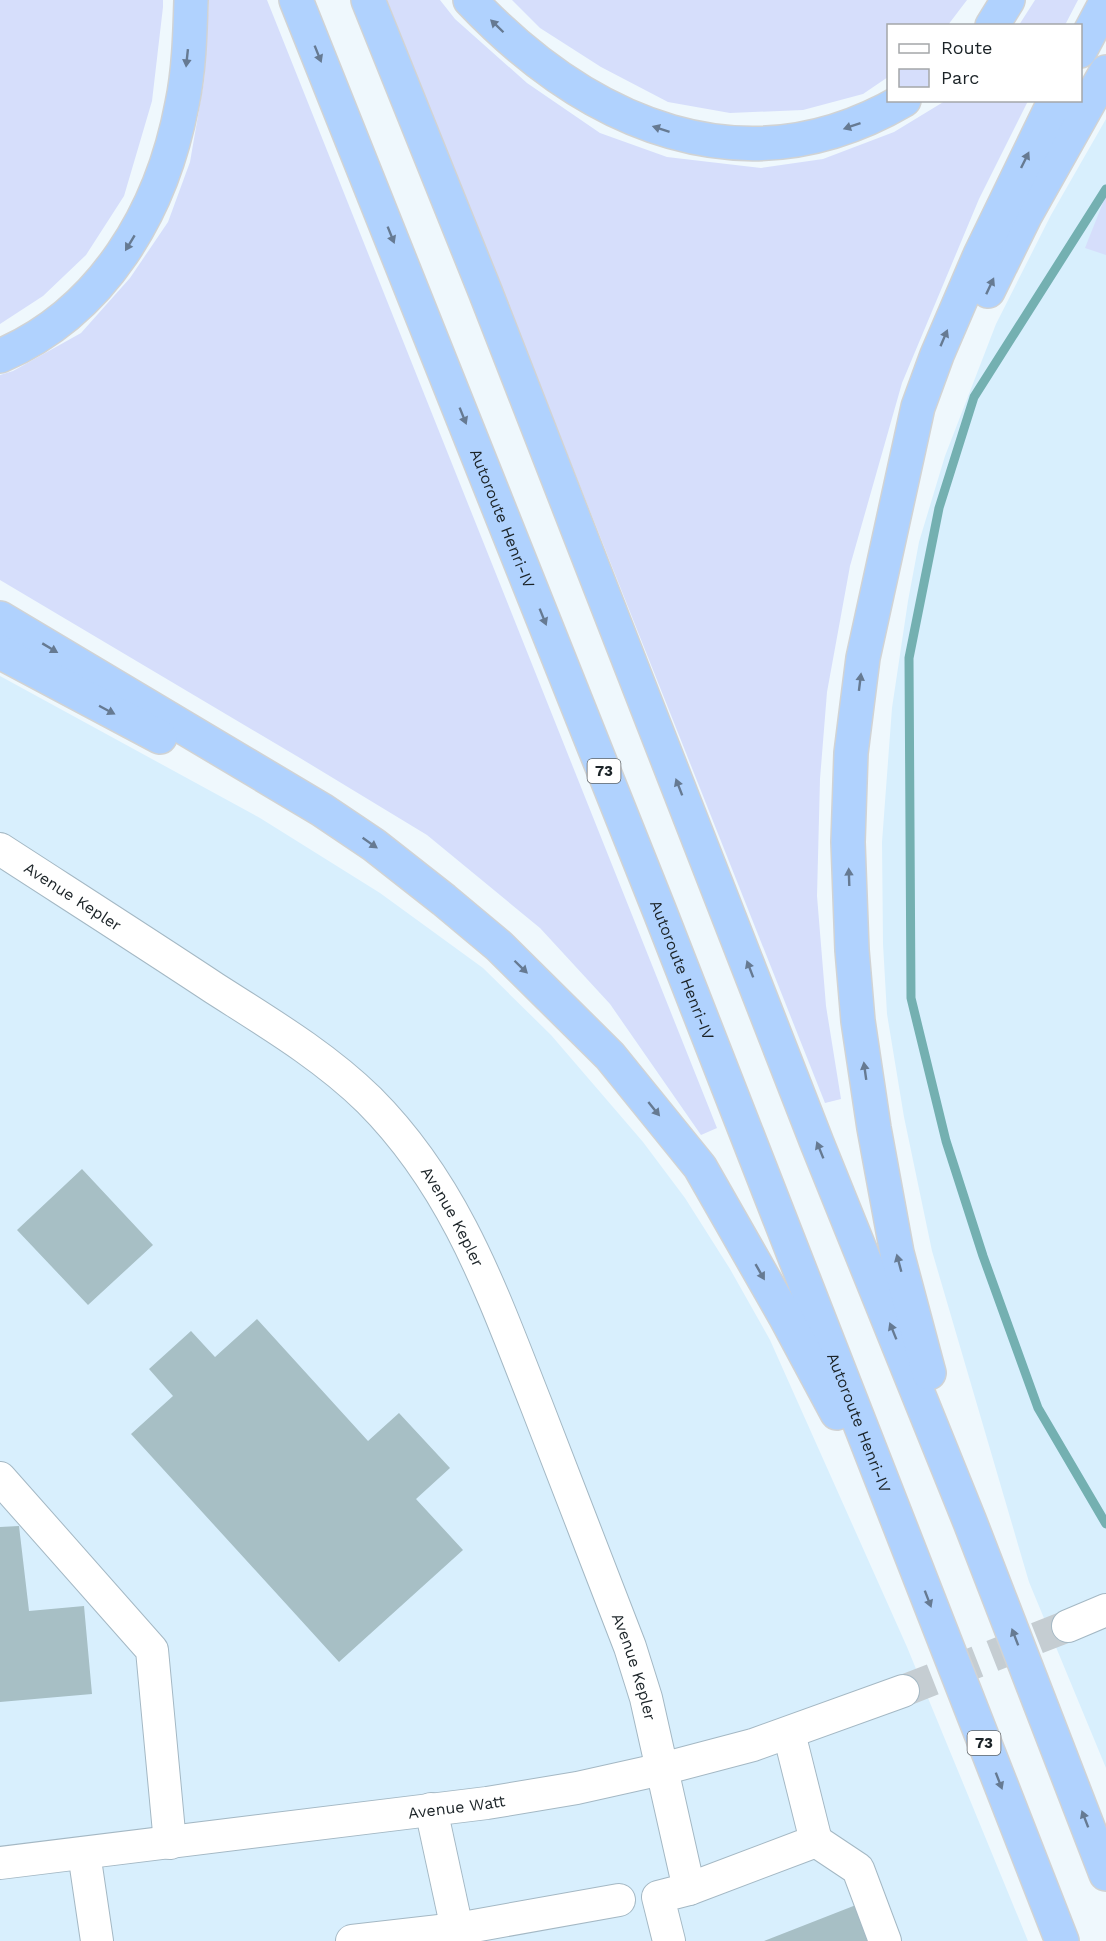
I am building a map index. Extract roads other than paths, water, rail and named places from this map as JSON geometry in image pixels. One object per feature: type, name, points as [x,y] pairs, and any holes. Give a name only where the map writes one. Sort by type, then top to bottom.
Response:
[{"type":"highway","points":[[0,356],[39,336],[69,314],[91,293],[128,248],[143,221],[166,164],[183,103],[191,0]]},
{"type":"highway","name":"Autoroute Henri-IV","points":[[296,0],[664,924],[1062,1941]]},
{"type":"highway","points":[[368,0],[489,302],[817,1143],[970,1522],[1106,1874]]},
{"type":"highway","points":[[470,0],[508,36],[556,76],[622,114],[688,137],[721,143],[757,145],[795,141],[859,124],[900,102]]},
{"type":"highway","points":[[993,24],[1008,0]]},
{"type":"highway","points":[[1082,47],[1106,2]]},
{"type":"highway","points":[[891,536],[935,416],[990,287],[1025,216],[1106,72]]},
{"type":"highway","points":[[970,1522],[897,1253],[873,1128],[858,1021],[852,950],[848,842],[851,753],[863,658],[918,407],[937,355],[990,234],[1054,102]]},
{"type":"highway","points":[[0,618],[322,810],[374,845],[499,946],[610,1056],[700,1167],[785,1316],[907,1545]]},
{"type":"highway","points":[[0,652],[144,729],[322,810]]},
{"type":"street","name":"Avenue Kepler","points":[[0,849],[314,1054],[368,1100],[421,1160],[461,1226],[508,1334],[630,1647],[646,1698],[688,1889]]},
{"type":"street","points":[[0,1478],[152,1650],[170,1843]]},
{"type":"street","points":[[1068,1626],[1106,1610]]},
{"type":"street","name":"Avenue Watt","points":[[0,1863],[531,1796],[662,1769],[789,1733],[903,1691]]},
{"type":"street","points":[[789,1733],[816,1841],[858,1869],[885,1941]]},
{"type":"street","points":[[431,1809],[457,1929]]},
{"type":"street","points":[[669,1941],[658,1897],[688,1889],[816,1841]]},
{"type":"street","points":[[84,1853],[97,1941]]},
{"type":"street","points":[[352,1941],[457,1929],[619,1900]]},
{"type":"waterway","points":[[1106,189],[974,397],[939,508],[909,658],[911,998],[946,1141],[983,1256],[1038,1408],[1106,1524]]},
{"type":"tunnel","points":[[903,1691],[1068,1626]]}]
